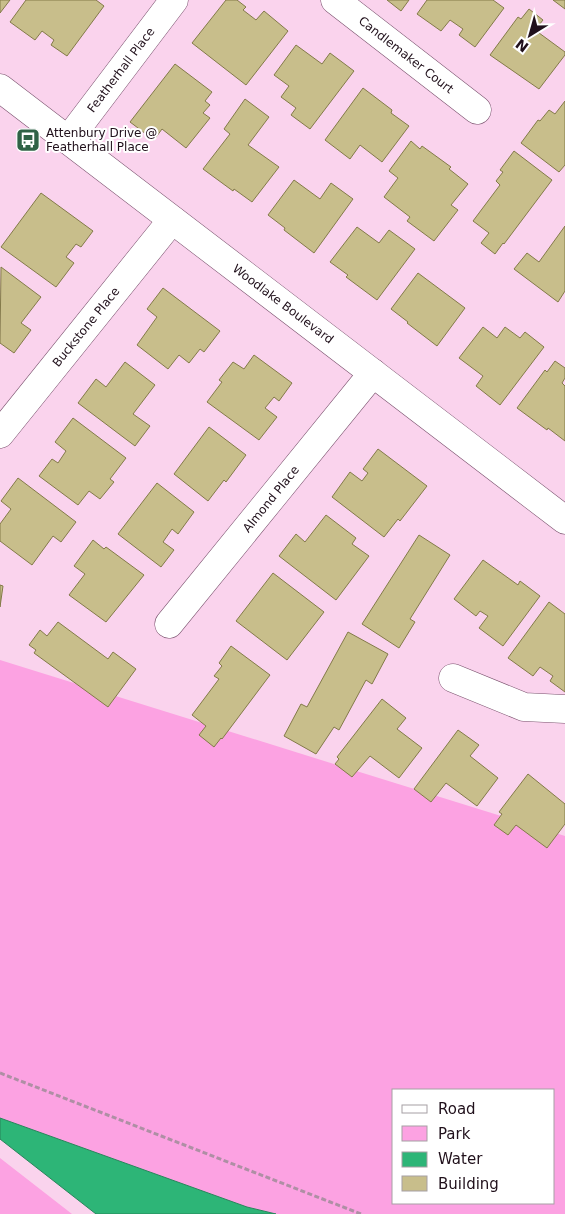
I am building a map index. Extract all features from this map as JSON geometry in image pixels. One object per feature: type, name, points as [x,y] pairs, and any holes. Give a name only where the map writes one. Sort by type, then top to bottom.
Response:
[{"type":"street","name":"Featherhall Place","points":[[68,140],[174,0]]},
{"type":"street","name":"Candlemaker Court","points":[[335,0],[477,110]]},
{"type":"street","name":"Woodlake Boulevard","points":[[0,88],[565,520]]},
{"type":"street","name":"Buckstone Place","points":[[0,434],[172,220]]},
{"type":"street","name":"Almond Place","points":[[169,624],[373,373]]},
{"type":"street","points":[[453,678],[524,707],[565,709]]},
{"type":"path","points":[[0,1073],[361,1214]]},
{"type":"green space","points":[[0,660],[565,836],[565,1214],[276,1214],[247,1207],[0,1118]]},
{"type":"green space","points":[[0,1158],[72,1214],[0,1214]]},
{"type":"water","points":[[0,1118],[247,1207],[276,1214],[96,1214],[0,1139]]},
{"type":"building","points":[[0,0],[10,0],[0,13]]},
{"type":"building","points":[[26,0],[96,0],[104,6],[67,56],[51,45],[54,40],[42,31],[35,40],[10,22]]},
{"type":"building","points":[[226,0],[237,0],[246,7],[243,10],[256,20],[264,11],[288,31],[246,85],[192,43]]},
{"type":"building","points":[[387,0],[409,0],[401,11]]},
{"type":"building","points":[[427,0],[493,0],[504,8],[475,47],[459,35],[463,29],[450,20],[441,31],[417,14]]},
{"type":"building","points":[[553,0],[565,0],[565,9]]},
{"type":"building","points":[[529,9],[543,20],[535,30],[565,52],[565,55],[539,89],[490,55],[518,17],[521,19]]},
{"type":"building","points":[[296,45],[322,64],[330,53],[354,71],[310,129],[291,115],[296,108],[281,97],[289,86],[274,75]]},
{"type":"building","points":[[175,64],[212,92],[205,101],[210,105],[203,113],[210,118],[186,148],[162,129],[154,140],[130,122]]},
{"type":"building","points":[[363,88],[392,110],[391,113],[409,126],[382,162],[360,145],[350,159],[325,140]]},
{"type":"building","points":[[245,99],[269,117],[248,145],[279,167],[252,202],[203,169],[230,134],[224,129]]},
{"type":"building","points":[[565,101],[565,165],[559,172],[521,143],[538,120],[540,121],[549,110],[555,114]]},
{"type":"building","points":[[411,141],[420,149],[422,146],[451,167],[449,169],[468,184],[451,205],[458,210],[434,241],[407,221],[410,217],[384,197],[398,178],[389,171]]},
{"type":"building","points":[[514,151],[552,180],[495,254],[481,243],[489,233],[473,221],[500,185],[496,181],[503,172],[500,170]]},
{"type":"building","points":[[294,180],[320,199],[331,183],[353,199],[314,253],[268,215]]},
{"type":"building","points":[[41,193],[93,231],[81,247],[76,244],[66,257],[74,263],[56,287],[1,247]]},
{"type":"building","points":[[565,226],[565,291],[558,302],[514,269],[527,253],[539,262]]},
{"type":"building","points":[[357,227],[379,243],[389,230],[415,249],[377,300],[346,277],[348,275],[330,262]]},
{"type":"building","points":[[1,267],[41,297],[21,323],[31,330],[14,353],[0,343]]},
{"type":"building","points":[[418,273],[465,308],[437,346],[391,309]]},
{"type":"building","points":[[163,288],[220,331],[204,352],[200,349],[189,363],[179,355],[168,369],[137,345],[157,317],[147,309]]},
{"type":"building","points":[[483,327],[497,338],[505,327],[520,338],[525,332],[544,347],[500,405],[476,386],[483,376],[459,358]]},
{"type":"building","points":[[254,355],[292,383],[279,401],[274,397],[265,408],[277,417],[259,440],[207,402],[222,382],[219,380],[233,362],[244,369]]},
{"type":"building","points":[[555,361],[565,368],[565,378],[562,383],[565,386],[565,441],[517,408],[545,370],[547,372]]},
{"type":"building","points":[[125,362],[155,385],[133,414],[150,426],[135,446],[78,403],[96,379],[106,387]]},
{"type":"building","points":[[73,418],[126,458],[110,479],[114,482],[100,499],[89,491],[78,505],[39,476],[52,459],[58,463],[66,451],[55,442]]},
{"type":"building","points":[[209,427],[246,455],[226,482],[224,480],[208,501],[174,474]]},
{"type":"building","points":[[378,449],[427,486],[400,521],[398,519],[384,537],[332,497],[350,472],[362,481],[368,473],[363,469]]},
{"type":"building","points":[[18,478],[76,522],[61,542],[53,536],[32,565],[0,541],[0,524],[11,509],[1,501]]},
{"type":"building","points":[[157,483],[194,512],[178,534],[172,529],[163,542],[174,550],[161,567],[118,534]]},
{"type":"building","points":[[326,515],[356,538],[352,544],[369,556],[336,600],[279,556],[296,534],[305,542]]},
{"type":"building","points":[[419,535],[450,555],[410,619],[415,622],[399,648],[362,624]]},
{"type":"building","points":[[93,540],[104,549],[106,547],[144,575],[106,622],[69,595],[85,574],[74,566]]},
{"type":"building","points":[[483,560],[518,585],[520,581],[540,596],[503,646],[479,628],[488,616],[480,611],[476,616],[454,599]]},
{"type":"building","points":[[273,573],[324,612],[287,660],[236,621]]},
{"type":"building","points":[[0,585],[3,586],[0,607]]},
{"type":"building","points":[[549,602],[565,614],[565,692],[550,681],[553,676],[540,667],[533,676],[508,658]]},
{"type":"building","points":[[58,622],[108,659],[113,652],[136,669],[108,707],[34,653],[36,650],[29,645],[40,630],[47,636]]},
{"type":"building","points":[[348,632],[388,654],[372,684],[366,680],[339,730],[334,727],[316,754],[284,736],[301,704],[307,707]]},
{"type":"building","points":[[231,646],[270,675],[214,747],[199,735],[206,726],[192,715],[219,679],[214,676],[222,666],[219,663]]},
{"type":"building","points":[[382,699],[406,718],[397,729],[422,748],[399,778],[370,756],[352,777],[335,764],[339,759],[337,757]]},
{"type":"building","points":[[458,730],[479,745],[470,756],[498,778],[477,806],[446,783],[431,802],[414,789]]},
{"type":"building","points":[[528,774],[565,804],[565,824],[547,848],[516,825],[508,835],[494,825],[502,814],[499,812]]},
{"type":"place","name":"Attenbury Drive @ Featherhall Place","points":[[28,140]]}]
